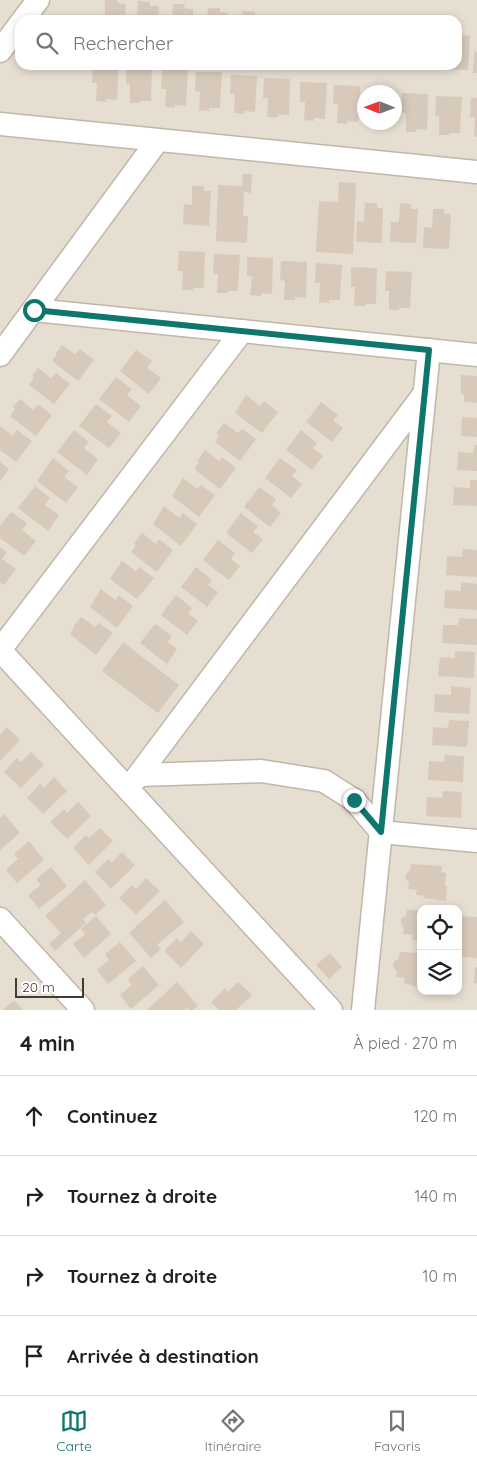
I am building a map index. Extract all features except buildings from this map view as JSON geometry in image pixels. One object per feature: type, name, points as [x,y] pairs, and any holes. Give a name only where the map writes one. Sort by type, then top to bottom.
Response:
[{"type":"street","points":[[27,15],[38,0]]},
{"type":"street","points":[[0,51],[15,31]]},
{"type":"street","points":[[0,124],[477,172]]},
{"type":"street","points":[[0,356],[158,140]]},
{"type":"street","points":[[34,310],[477,355]]},
{"type":"street","points":[[242,331],[0,650],[133,782],[331,1010]]},
{"type":"street","points":[[364,1010],[429,350]]},
{"type":"street","points":[[133,782],[425,393]]},
{"type":"street","points":[[133,782],[261,771],[324,781],[354,800],[381,832],[477,841]]},
{"type":"street","points":[[0,919],[83,1010]]},
{"type":"shaded area","points":[[0,0],[477,0],[477,1010],[0,1010]]},
{"type":"route","points":[[34,310],[429,350],[381,832],[354,800]]}]
